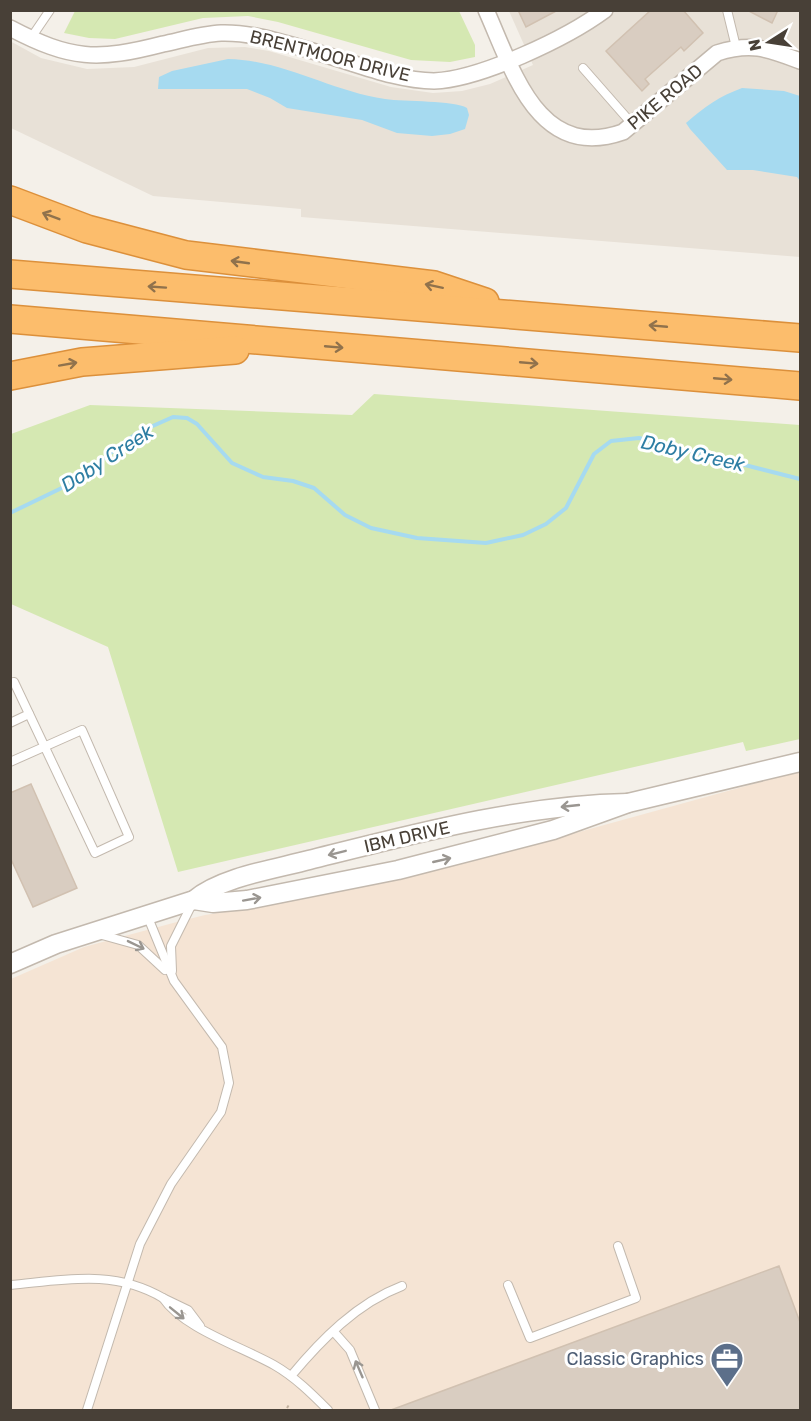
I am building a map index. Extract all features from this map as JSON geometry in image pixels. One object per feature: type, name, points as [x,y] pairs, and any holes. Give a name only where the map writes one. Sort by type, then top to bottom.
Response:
[{"type":"highway","points":[[10,200],[87,229],[186,255],[434,285],[529,316]]},
{"type":"highway","points":[[10,274],[801,338]]},
{"type":"highway","points":[[10,319],[801,386]]},
{"type":"highway","points":[[10,376],[82,362],[220,353],[276,342]]},
{"type":"street","name":"PIKE ROAD","points":[[486,10],[530,102],[546,123],[584,138],[605,138],[633,125],[717,53],[736,47],[761,47],[801,61]]},
{"type":"street","name":"BRENTMOOR DRIVE","points":[[10,28],[59,50],[88,56],[120,55],[221,33],[255,35],[399,75],[433,81],[468,76],[508,60],[583,27],[605,10]]},
{"type":"street","name":"IBM DRIVE","points":[[194,900],[213,903],[247,900],[398,870],[542,834],[628,803],[801,762]]},
{"type":"street","name":"IBM DRIVE","points":[[10,964],[79,936],[146,913],[194,900],[209,889],[266,871],[412,835],[561,807],[628,803]]},
{"type":"lane","points":[[31,39],[50,10]]},
{"type":"lane","points":[[727,10],[736,47]]},
{"type":"lane","points":[[583,68],[633,125]]},
{"type":"lane","points":[[10,683],[14,682],[45,747],[95,853],[129,837],[82,730],[45,747],[10,762]]},
{"type":"lane","points":[[10,723],[29,714]]},
{"type":"lane","points":[[174,981],[171,946],[194,900]]},
{"type":"lane","points":[[146,913],[174,981]]},
{"type":"lane","points":[[79,936],[114,937],[138,945],[152,954],[222,1047],[229,1070],[229,1088],[221,1112],[171,1184],[135,1255],[87,1410]]},
{"type":"lane","points":[[508,1285],[530,1338],[636,1298],[618,1246]]},
{"type":"lane","points":[[10,1286],[90,1277],[143,1287],[188,1310],[200,1326],[291,1376],[328,1410]]},
{"type":"lane","points":[[291,1376],[334,1332],[374,1298],[402,1286]]},
{"type":"lane","points":[[334,1332],[350,1350],[375,1410]]},
{"type":"path","points":[[287,1408],[290,1403]]},
{"type":"shaded area","points":[[509,11],[800,11],[800,257],[301,217],[301,209],[153,196],[11,128],[10,41],[41,58],[87,69],[134,67],[208,48],[245,47],[269,51],[391,87],[433,93],[462,91],[490,84],[533,65]]},
{"type":"shaded area","points":[[800,771],[800,1410],[11,1410],[11,979],[84,947],[173,923],[205,915],[309,898],[470,862]]},
{"type":"green space","points":[[75,11],[459,11],[475,45],[475,57],[450,62],[411,60],[278,22],[248,16],[203,18],[115,39],[89,38],[64,33]]},
{"type":"green space","points":[[374,394],[800,425],[800,739],[746,751],[743,742],[178,872],[108,647],[11,604],[11,434],[90,405],[352,415]]},
{"type":"water","points":[[228,59],[268,65],[345,90],[385,99],[461,105],[467,108],[469,115],[465,129],[432,136],[397,133],[362,120],[287,108],[247,89],[158,89],[159,77],[172,71]]},
{"type":"water","points":[[742,88],[784,91],[800,96],[800,181],[797,177],[753,170],[727,170],[686,123],[712,102]]},
{"type":"building","points":[[518,10],[558,10],[526,27]]},
{"type":"building","points":[[651,10],[683,10],[703,33],[684,51],[681,47],[645,79],[649,84],[642,91],[606,51]]},
{"type":"building","points":[[747,10],[778,10],[772,23]]},
{"type":"building","points":[[31,784],[77,888],[33,907],[10,857],[10,793]]},
{"type":"building","points":[[779,1266],[801,1325],[801,1410],[391,1410]]},
{"type":"waterway","name":"Doby Creek","points":[[10,513],[70,484],[137,433],[173,417],[187,418],[197,424],[232,463],[263,477],[293,481],[314,488],[345,515],[371,528],[417,538],[486,543],[523,535],[546,524],[566,508],[594,454],[611,441],[639,438],[800,479]]},
{"type":"place","name":"Classic Graphics","points":[[727,1388]]}]
